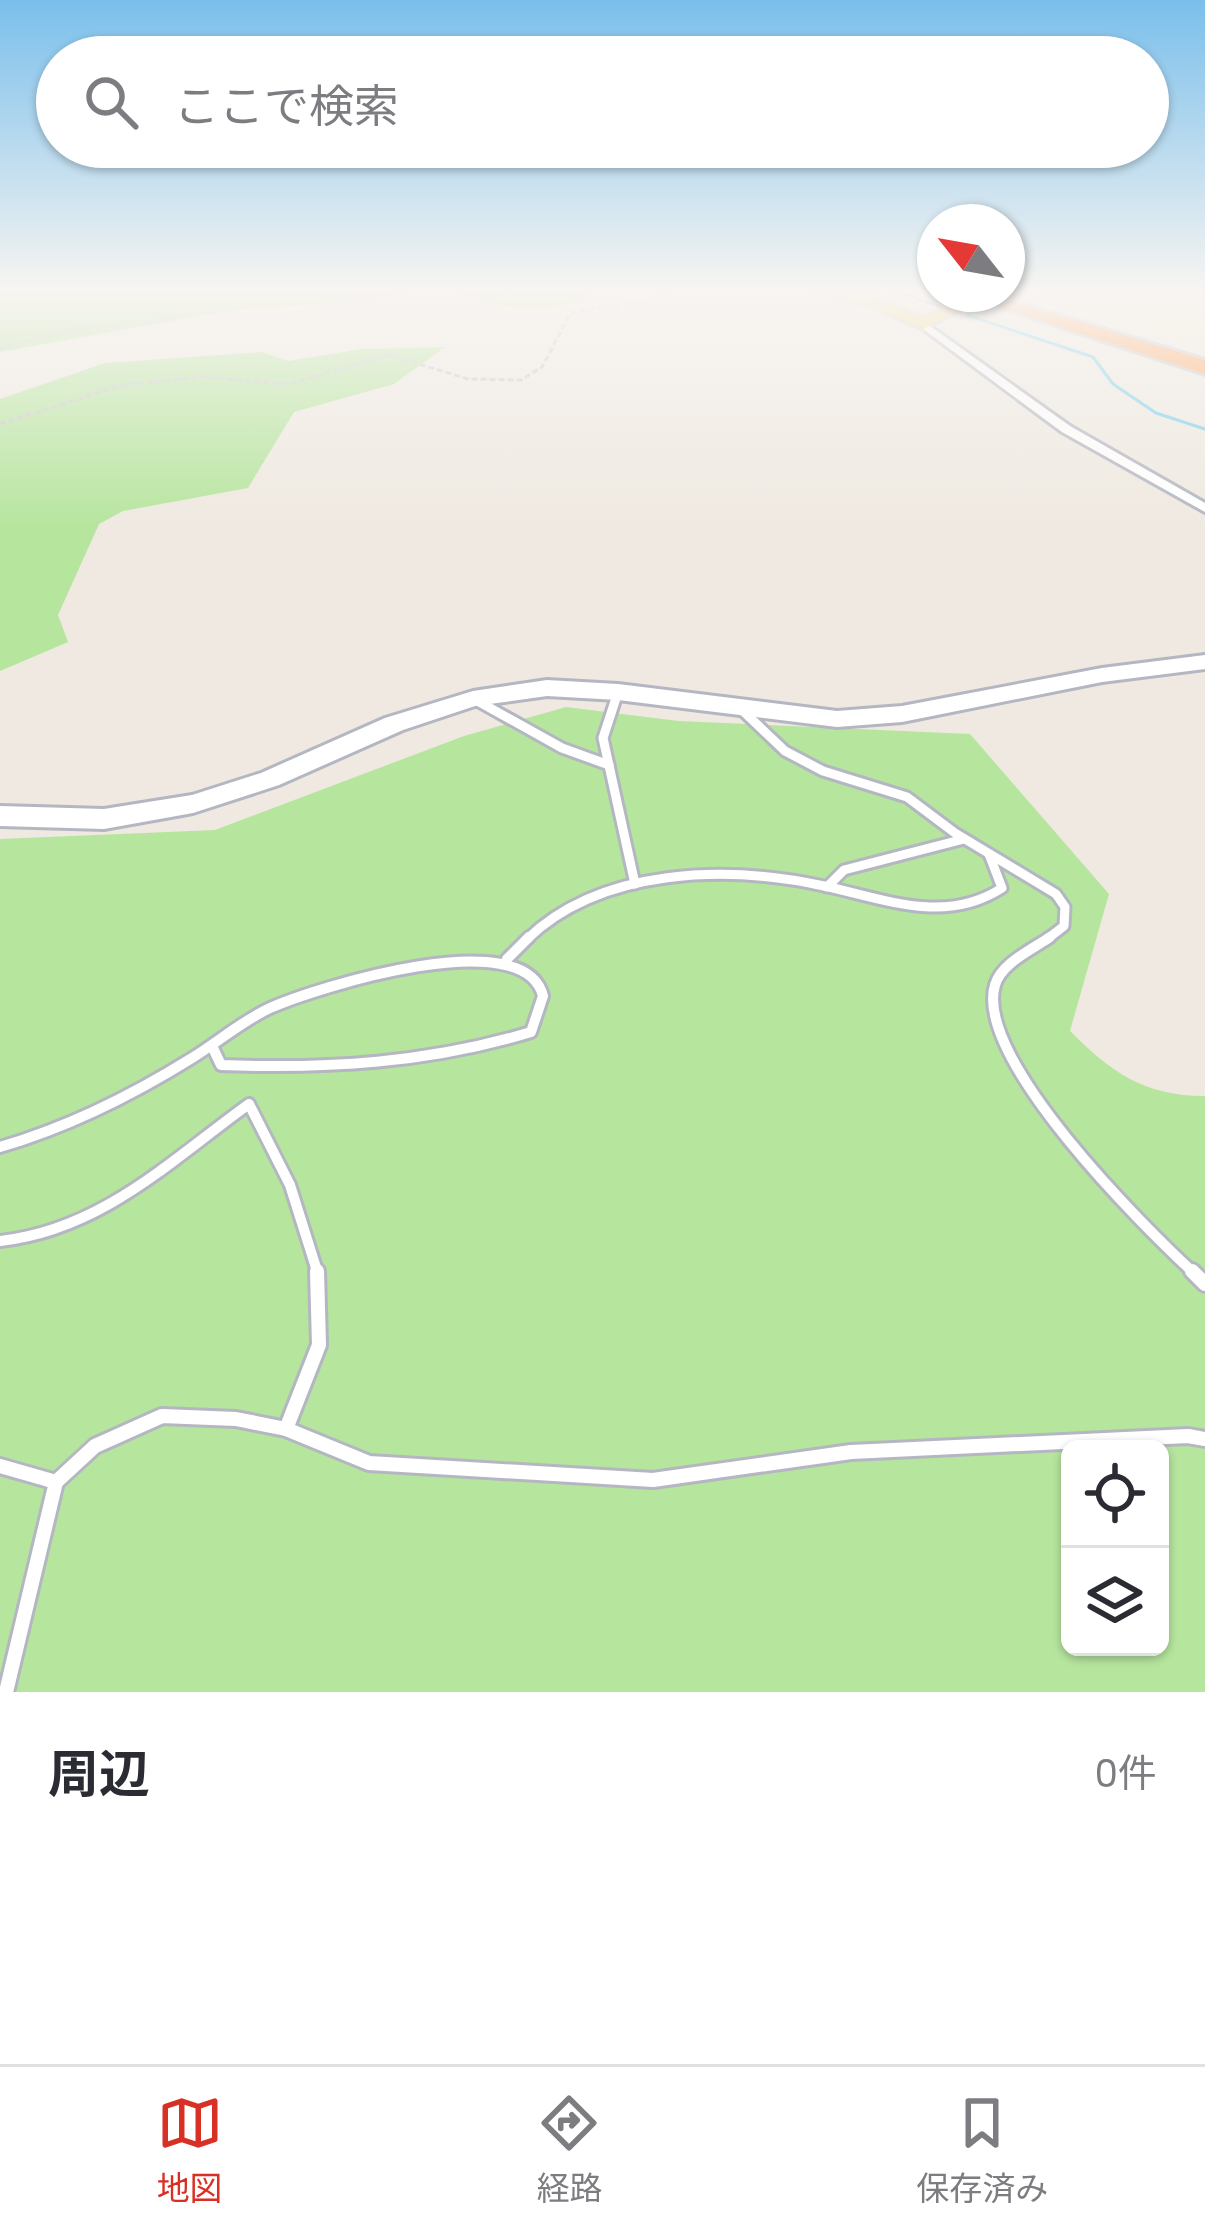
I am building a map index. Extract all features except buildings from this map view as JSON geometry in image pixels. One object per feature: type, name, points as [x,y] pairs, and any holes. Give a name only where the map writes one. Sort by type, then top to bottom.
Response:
[{"type":"main road","points":[[0,816],[104,820],[193,804],[270,779],[394,724],[473,699],[547,688],[838,719],[902,714],[1102,675],[1205,662]]},
{"type":"street","points":[[986,370],[1066,429],[1205,508]]},
{"type":"lane","points":[[618,692],[603,738],[635,884]]},
{"type":"lane","points":[[473,699],[562,748],[609,765]]},
{"type":"lane","points":[[738,706],[785,751],[823,771],[907,797],[1056,894],[1065,907],[1064,926],[1050,941],[1005,970],[994,985],[991,1005],[1010,1055],[1110,1194],[1205,1283]]},
{"type":"lane","points":[[827,886],[844,870],[964,838]]},
{"type":"lane","points":[[507,959],[548,918],[591,897],[635,884],[731,875],[827,886],[924,907],[972,906],[1002,888],[989,853]]},
{"type":"lane","points":[[0,1147],[116,1103],[267,1009],[316,992],[447,963],[507,959],[532,973],[543,996],[543,1015],[531,1032],[426,1056],[271,1067],[221,1065],[212,1046]]},
{"type":"lane","points":[[0,1241],[53,1231],[97,1211],[164,1170],[249,1104],[279,1158],[320,1277],[321,1337],[286,1429]]},
{"type":"lane","points":[[0,1157],[22,1142]]},
{"type":"lane","points":[[6,1692],[56,1482],[95,1446],[162,1416],[236,1419],[286,1429],[369,1463],[653,1480],[851,1452],[1188,1436],[1205,1439]]},
{"type":"lane","points":[[0,1466],[56,1482]]},
{"type":"path","points":[[0,424],[121,385],[201,377],[289,384],[337,370]]},
{"type":"path","points":[[438,370],[468,379],[521,380],[537,370]]},
{"type":"green space","points":[[85,370],[413,370],[394,384],[294,412],[248,488],[123,511],[99,524],[58,615],[68,642],[0,671],[0,399]]},
{"type":"green space","points":[[566,707],[678,721],[970,734],[1109,894],[1070,1031],[1130,1079],[1164,1092],[1205,1096],[1205,1692],[0,1692],[0,839],[215,830],[464,736]]},
{"type":"waterway","points":[[1103,370],[1113,384],[1156,413],[1205,429]]}]
